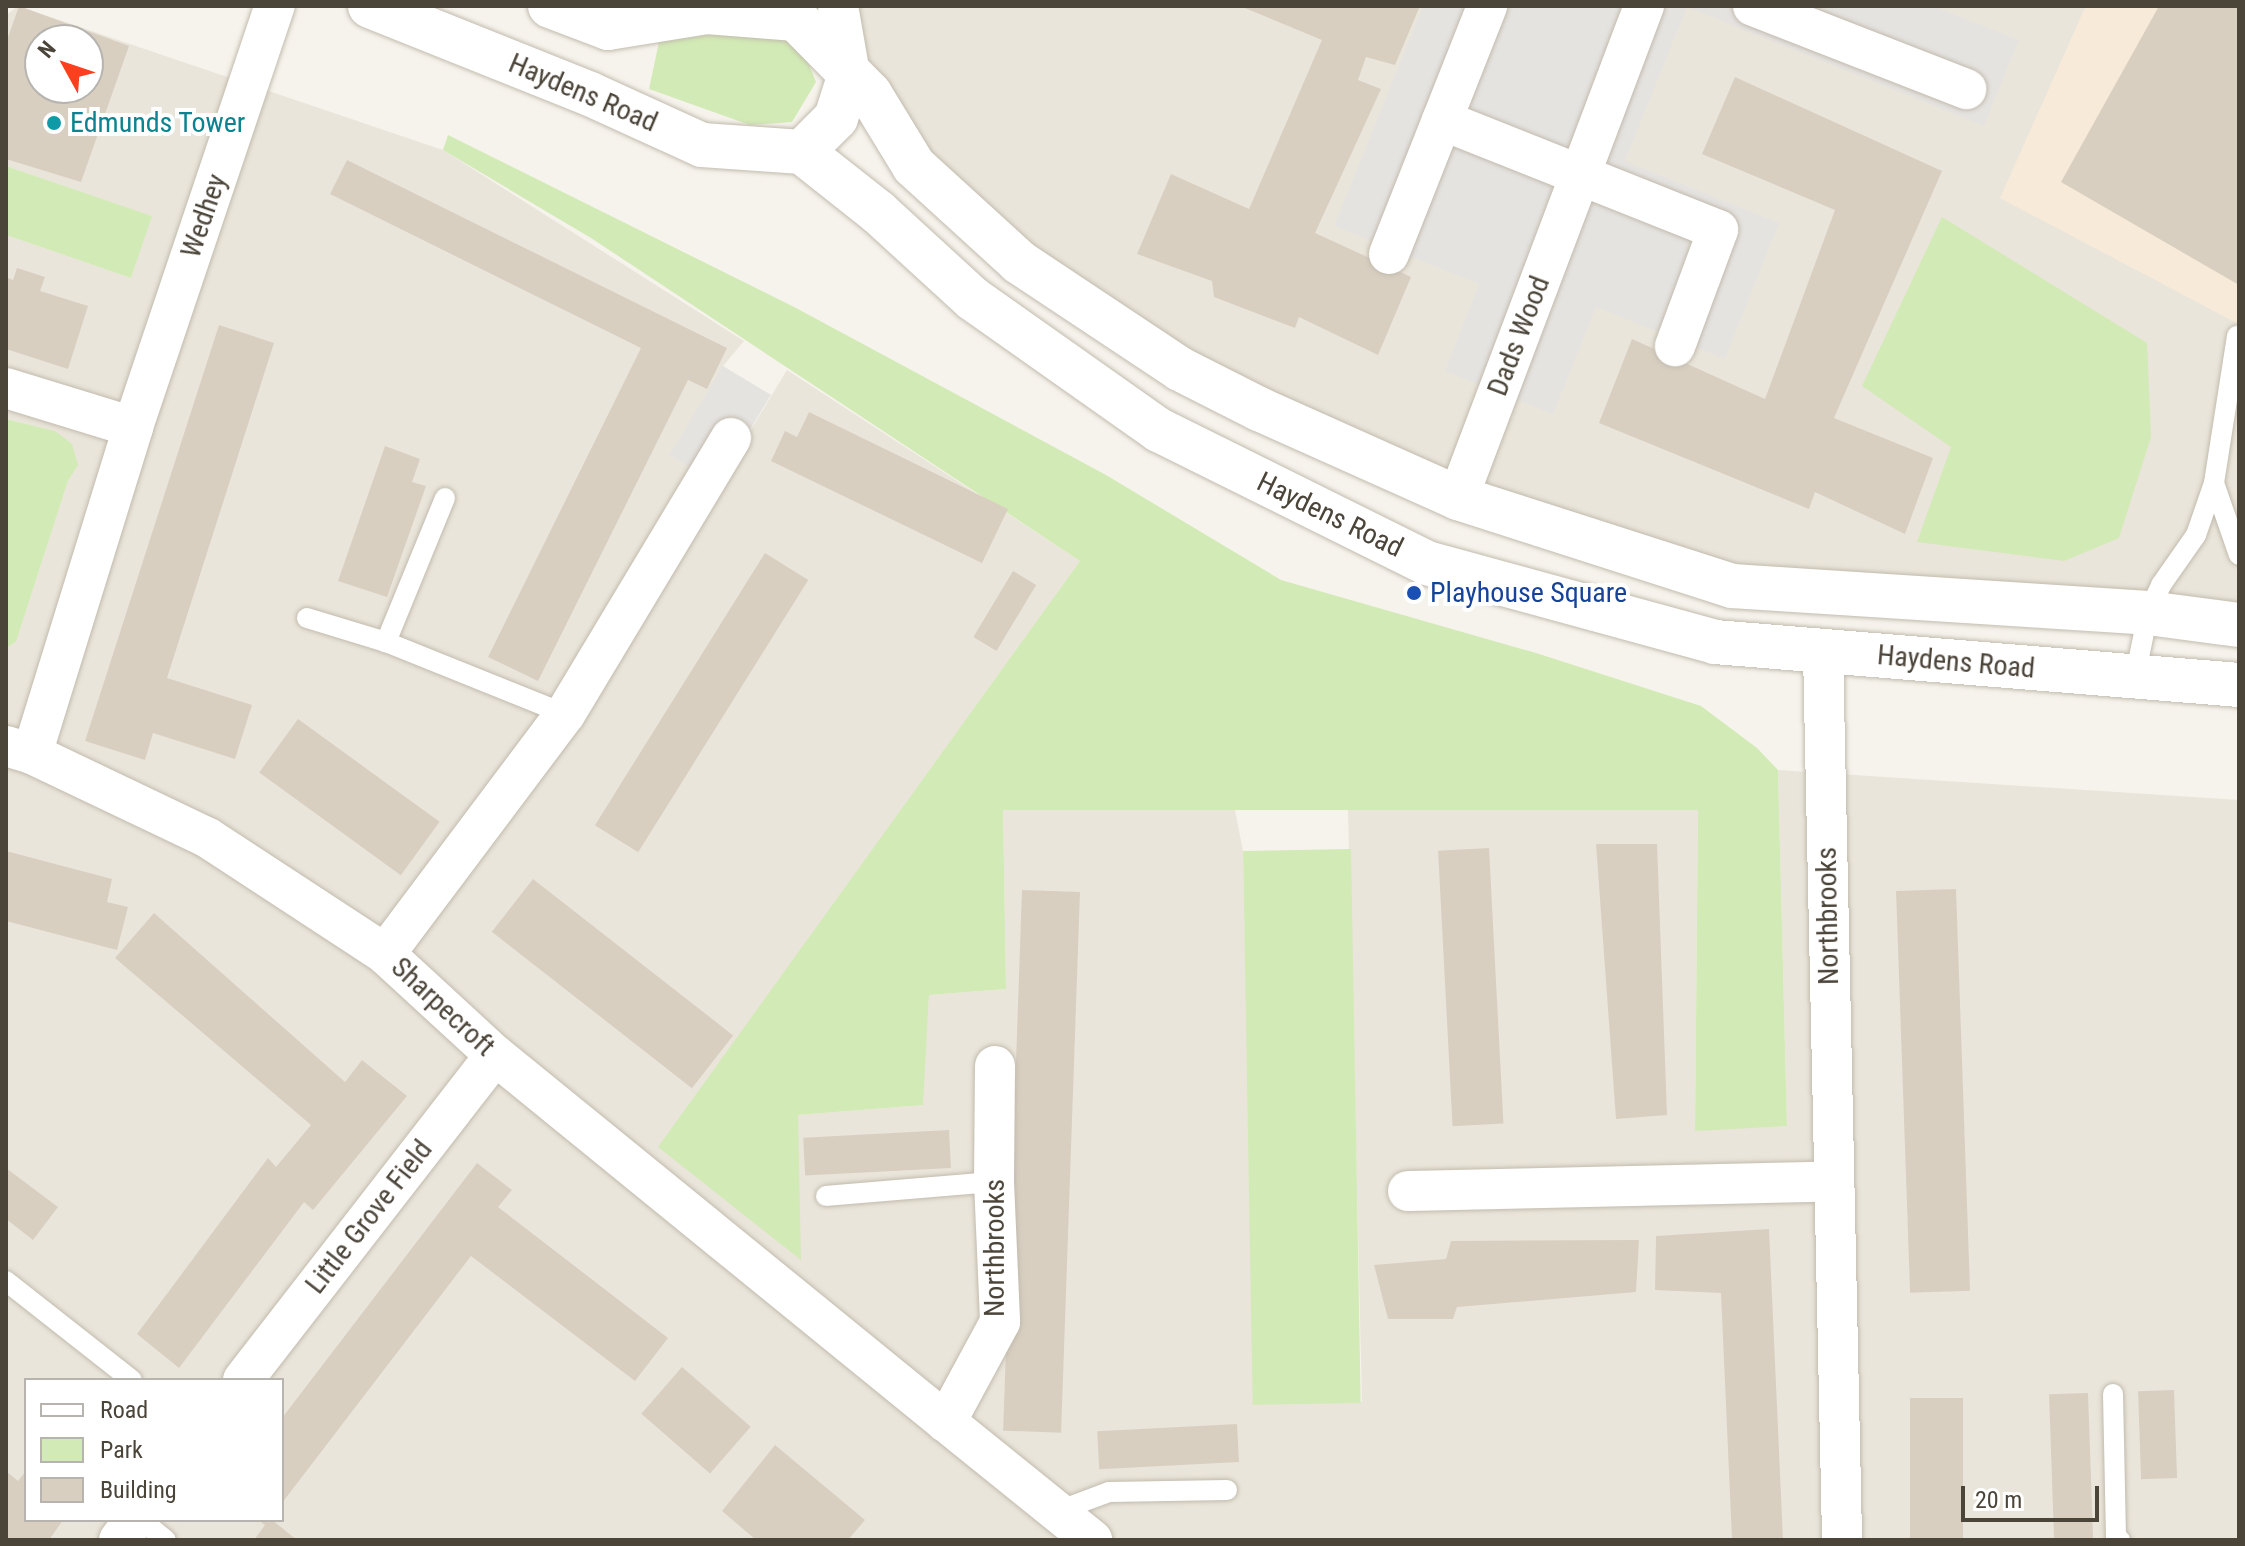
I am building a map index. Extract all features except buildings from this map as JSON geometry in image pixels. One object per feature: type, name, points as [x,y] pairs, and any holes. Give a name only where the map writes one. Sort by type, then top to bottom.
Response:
[{"type":"street","name":"Wedhey","points":[[19,750],[133,427],[275,6]]},
{"type":"street","name":"Haydens Road","points":[[370,6],[590,94],[702,145],[802,152],[878,212],[973,299],[1159,430],[1427,563],[1715,642],[2239,685]]},
{"type":"street","name":"Haydens Road","points":[[550,6],[608,28],[714,9],[796,19],[870,94],[914,166],[1019,262],[1180,369],[1259,409],[1458,498],[1732,586],[2148,613],[2239,625]]},
{"type":"street","points":[[802,152],[836,118],[850,74],[838,6]]},
{"type":"street","points":[[1389,254],[1487,6]]},
{"type":"street","name":"Dads Wood","points":[[1458,498],[1644,6]]},
{"type":"street","points":[[1753,6],[1966,89]]},
{"type":"street","points":[[1442,120],[1718,230],[1675,346]]},
{"type":"street","points":[[6,388],[133,427]]},
{"type":"street","name":"Sharpecroft","points":[[731,438],[565,714],[385,954],[495,1055],[946,1422]]},
{"type":"street","points":[[1823,652],[1826,594]]},
{"type":"street","name":"Northbrooks","points":[[1823,652],[1842,1540]]},
{"type":"street","points":[[19,750],[208,838],[385,954]]},
{"type":"street","name":"Little Grove Field","points":[[245,1378],[495,1055]]},
{"type":"street","name":"Northbrooks","points":[[946,1422],[1000,1322],[994,1182],[995,1066]]},
{"type":"street","points":[[1408,1191],[1834,1181]]},
{"type":"street","points":[[946,1422],[1092,1540]]},
{"type":"street","points":[[119,1540],[132,1522]]},
{"type":"lane","points":[[2135,677],[2148,613],[2161,585],[2196,535],[2214,483],[2237,336]]},
{"type":"lane","points":[[2214,483],[2239,555]]},
{"type":"lane","points":[[386,642],[445,498]]},
{"type":"lane","points":[[307,618],[386,642],[565,714]]},
{"type":"lane","points":[[826,1196],[994,1182]]},
{"type":"lane","points":[[6,1281],[129,1378]]},
{"type":"lane","points":[[2113,1394],[2116,1537],[2120,1540]]},
{"type":"lane","points":[[1058,1511],[1109,1492],[1227,1490]]},
{"type":"lane","points":[[144,1522],[166,1540]]},
{"type":"shaded area","points":[[18,6],[71,24],[24,24],[24,104],[104,104],[104,35],[443,150],[744,341],[723,366],[718,484],[787,370],[1080,561],[659,1147],[798,1115],[922,1105],[929,995],[1006,989],[1003,810],[1235,810],[1243,851],[1255,1399],[1362,1402],[1348,810],[1698,810],[1695,1130],[1787,1126],[1778,770],[2239,800],[2239,1540],[6,1540],[6,648],[16,642],[68,481],[77,465],[55,431],[6,419],[6,235],[131,278],[151,216],[6,166],[6,15]]},
{"type":"shaded area","points":[[551,6],[2086,6],[2001,198],[2239,324],[2239,626],[1732,586],[1458,498],[1068,295],[796,19]]},
{"type":"shaded area","points":[[1423,6],[1933,6],[2019,40],[1984,126],[1687,7],[1625,161],[1779,223],[1725,359],[1596,307],[1553,414],[1445,371],[1479,284],[1334,226]]},
{"type":"shaded area","points":[[2086,6],[2239,6],[2239,324],[2000,198]]},
{"type":"shaded area","points":[[723,366],[771,395],[717,484],[669,455]]},
{"type":"green space","points":[[759,27],[801,45],[816,82],[792,122],[750,125],[649,89],[659,42]]},
{"type":"green space","points":[[448,135],[796,308],[1106,475],[1281,580],[1536,653],[1701,706],[1757,748],[1778,770],[1787,1126],[1695,1131],[1698,810],[1003,810],[1006,989],[929,995],[923,1105],[798,1115],[801,1260],[658,1147],[1080,561],[591,238],[443,150]]},
{"type":"green space","points":[[6,166],[152,216],[131,278],[6,235]]},
{"type":"green space","points":[[1942,217],[2147,343],[2151,437],[2119,538],[2064,561],[1917,542],[1951,447],[1862,386]]},
{"type":"green space","points":[[6,419],[55,431],[72,444],[78,465],[68,481],[16,642],[6,648]]},
{"type":"green space","points":[[1351,849],[1361,1403],[1253,1405],[1243,851]]},
{"type":"place","name":"Edmunds Tower","points":[[54,123]]},
{"type":"place","name":"Playhouse Square","points":[[1414,593]]}]
